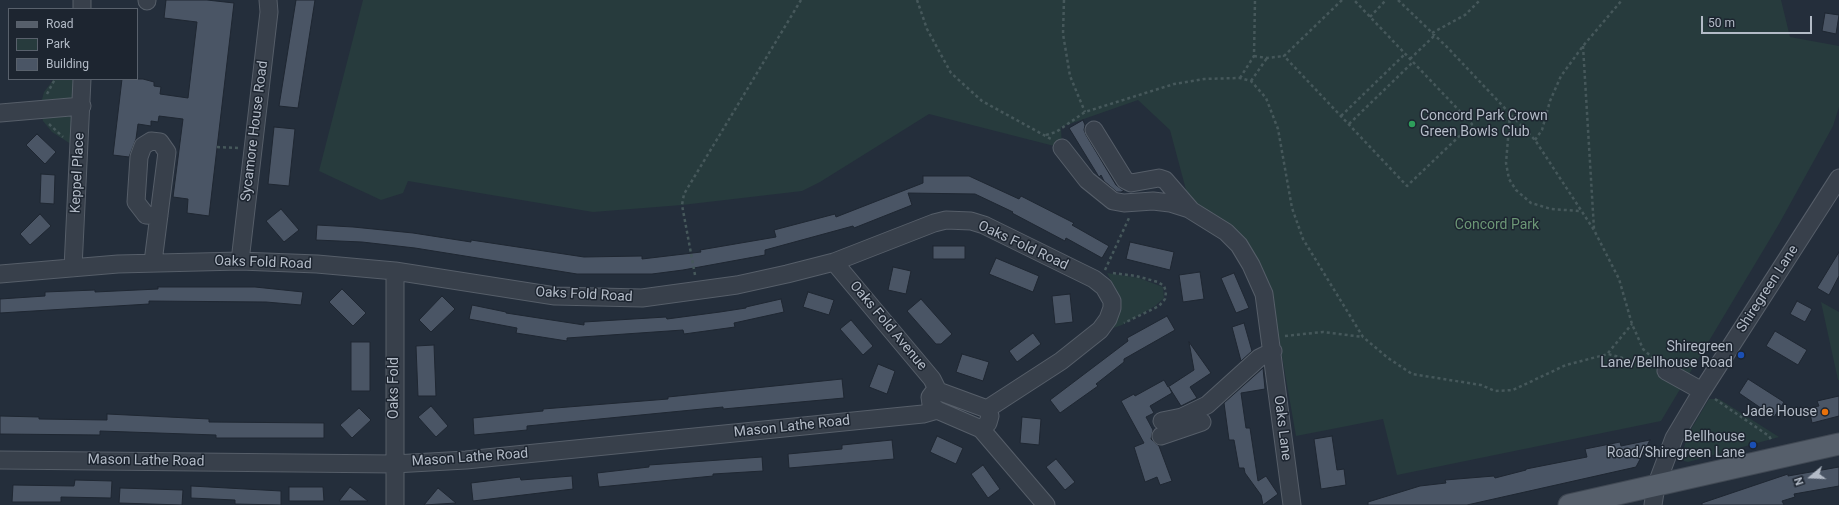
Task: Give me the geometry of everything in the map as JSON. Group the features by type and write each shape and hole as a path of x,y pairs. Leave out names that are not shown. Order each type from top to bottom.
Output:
{"main road":[{"path":"1569,505 1654,495 1781,457 1839,444"}],"street":[{"name":"Sycamore House Road","path":"240,261 269,12 268,0"},
{"name":"Keppel Place","path":"73,268 82,106 82,80"},
{"path":"0,113 82,106"},
{"path":"1094,130 1125,180 1131,183 1159,178 1165,180 1192,211"},
{"name":"Oaks Lane","path":"1062,148 1087,180 1113,201 1170,203 1192,211 1226,232 1239,245 1264,294 1272,344 1292,505"},
{"name":"Shiregreen Lane","path":"1654,495 1674,438 1702,391 1839,178"},
{"path":"153,262 159,216"},
{"name":"Oaks Fold Road","path":"0,274 153,262 240,261 317,264 394,271 554,296 642,298 737,285 834,262 934,223 946,220 965,220 984,225 1094,279 1104,288 1112,301 1112,308 1108,320 1100,330"},
{"name":"Oaks Fold Avenue","path":"834,262 932,379 938,391"},
{"name":"Oaks Fold","path":"394,271 395,505"},
{"path":"987,409 1061,361 1100,330"},
{"path":"1162,428 1207,405 1259,358 1272,344"},
{"path":"1666,371 1702,391"},
{"path":"981,429 988,423 990,416 987,409 938,391 933,393 930,397 931,404 937,410 981,429 1046,505"},
{"name":"Mason Lathe Road","path":"0,460 394,464 466,460 559,452 922,414 937,410"}],"path":[{"path":"698,291 682,205 684,194 801,0"},
{"path":"917,0 927,29 951,73 982,101 1046,135 1062,148"},
{"path":"1064,0 1063,34 1070,76 1085,112"},
{"path":"1240,78 1254,56 1255,0"},
{"path":"1254,56 1267,58 1284,56 1342,0"},
{"path":"1284,56 1406,186 1472,124 1354,0"},
{"path":"1370,17 1386,0"},
{"path":"1398,0 1434,34 1535,140 1594,230 1619,279 1632,324 1643,349 1666,371"},
{"path":"1410,59 1434,34 1465,15 1480,0"},
{"path":"1535,140 1542,130 1550,101 1561,76 1583,46 1622,0"},
{"path":"1583,46 1594,230"},
{"path":"1341,116 1405,54"},
{"path":"1251,81 1267,58"},
{"path":"1349,124 1413,62"},
{"path":"1046,135 1056,132 1085,112 1174,84 1204,79 1240,78 1251,81 1266,98 1278,128 1292,208 1303,239 1362,337 1412,374 1481,385 1495,390 1513,390 1566,365 1608,354 1666,371"},
{"path":"1510,114 1506,163 1509,179 1516,190 1531,203 1551,209 1581,212"},
{"path":"217,147 253,150"},
{"path":"1100,330 1120,325 1159,306 1165,299 1166,292 1164,286 1158,282 1136,276 1104,272 1136,203"},
{"path":"1608,354 1632,324"},
{"path":"1272,344 1323,332 1362,337"},
{"path":"1702,391 1769,436 1781,457"}],"green space":[{"name":"Concord Park","path":"363,0 1781,0 1790,37 1839,46 1839,107 1833,126 1779,224 1661,421 1397,475 1383,419 1296,436 1270,288 1189,201 1170,130 1138,100 1061,127 1062,148 929,114 820,182 802,191 682,205 593,212 408,181 403,193 381,200 319,171"},
{"path":"53,80 73,80 74,146 52,132 43,121 40,107 44,92"},
{"path":"1107,273 1139,278 1163,287 1164,298 1155,306 1122,325 1107,330 1117,292"},
{"path":"1821,302 1839,312 1839,380 1838,380"},
{"path":"1709,399 1719,399 1779,437 1688,462 1684,461 1682,456 1687,436"}],"building":[{"path":"166,0 207,0 234,3 209,216 187,213 188,199 173,197 183,119 159,116 158,122 151,121 151,126 138,124 136,139 129,157 113,155 122,80 143,79 154,82 154,86 161,87 160,94 188,98 197,22 164,18"},
{"path":"296,0 315,0 298,108 279,106"},
{"path":"1825,13 1839,15 1836,34 1822,31"},
{"path":"1083,120 1086,135 1116,185 1124,191 1117,192 1104,181 1101,175 1099,177 1069,128"},
{"path":"274,127 295,129 289,186 268,184"},
{"path":"37,134 56,152 45,164 26,145"},
{"path":"41,174 55,175 54,204 40,203"},
{"path":"923,176 969,176 1019,199 1021,196 1074,223 1072,225 1109,246 1102,258 1066,238 1065,241 1012,213 1013,212 975,194 908,193 912,205 854,228 853,226 765,250 765,255 652,274 577,274 415,248 362,242 316,240 317,225 353,227 413,233 471,242 471,240 584,257 642,256 642,259 701,252 700,250 776,237 774,230 835,214 836,217 923,183"},
{"path":"281,209 299,230 284,242 266,221"},
{"path":"40,214 51,226 30,245 20,234"},
{"path":"1130,242 1174,252 1170,270 1126,259"},
{"path":"933,246 965,246 965,259 933,259"},
{"path":"1839,252 1839,276 1829,295 1817,288"},
{"path":"996,258 1039,276 1033,292 989,274"},
{"path":"893,267 911,271 906,294 888,290"},
{"path":"1200,272 1204,299 1183,302 1179,275"},
{"path":"1234,273 1249,308 1236,313 1221,278"},
{"path":"158,287 255,287 303,292 301,305 266,302 149,301 149,304 0,313 0,299 45,296 45,292 95,290 95,292 158,289"},
{"path":"342,289 366,313 353,326 329,302"},
{"path":"808,292 834,300 829,315 803,307"},
{"path":"1070,294 1073,322 1055,324 1052,296"},
{"path":"442,296 455,309 431,332 419,320"},
{"path":"781,299 784,312 734,323 735,327 684,334 683,330 567,338 567,341 516,333 517,328 469,319 472,305 506,313 584,325 584,322 666,317 667,319 746,308"},
{"path":"921,299 952,334 941,344 936,344 907,311"},
{"path":"1797,301 1812,309 1805,322 1790,314"},
{"path":"1167,316 1175,330 1124,359 1124,362 1096,384 1098,386 1060,413 1050,400 1128,341 1127,338"},
{"path":"851,320 873,346 863,355 840,329"},
{"path":"1244,323 1252,351 1241,361 1232,327"},
{"path":"1775,331 1807,350 1798,365 1766,346"},
{"path":"1033,333 1041,344 1017,362 1009,351"},
{"path":"351,342 370,342 370,391 351,391"},
{"path":"1189,342 1211,373 1190,387 1197,398 1181,406 1169,387 1172,393 1150,406 1154,413 1146,417 1153,430 1151,439 1159,446 1172,481 1160,485 1157,477 1145,482 1134,447 1144,443 1121,401 1134,394 1135,396 1164,380 1168,387 1194,370"},
{"path":"434,345 436,396 418,396 416,346"},
{"path":"962,354 989,362 983,381 956,372"},
{"path":"878,364 895,371 887,394 869,387"},
{"path":"1263,368 1265,389 1241,393 1246,428 1250,428 1258,481 1266,476 1278,494 1263,505 1261,495 1245,473 1244,468 1239,468 1234,440 1229,440 1224,403"},
{"path":"842,379 844,398 723,409 723,407 527,426 527,430 474,435 473,418 543,411 543,409 668,399 668,397"},
{"path":"1748,379 1784,402 1774,417 1739,393"},
{"path":"1839,396 1839,416 1812,423 1809,408 1819,406 1817,401"},
{"path":"431,406 448,426 436,437 418,417"},
{"path":"359,408 371,420 352,438 340,425"},
{"path":"107,414 209,419 209,422 324,423 324,438 216,438 216,435 100,431 100,435 0,434 0,416 39,417 39,419 107,420"},
{"path":"1022,417 1041,419 1039,445 1020,443"},
{"path":"937,436 963,448 956,464 930,452"},
{"path":"1332,436 1337,470 1344,469 1346,485 1321,489 1314,439"},
{"path":"892,440 894,459 789,468 788,454 842,449 842,445"},
{"path":"1650,440 1636,467 1467,505 1368,505 1368,502 1420,486 1446,483 1445,480 1494,476 1495,478 1526,469 1587,457 1585,449 1620,442 1621,446"},
{"path":"762,457 763,471 713,474 713,476 599,487 597,473 649,467 649,465"},
{"path":"1056,459 1075,482 1065,490 1046,467"},
{"path":"983,465 1000,489 988,498 971,474"},
{"path":"1839,467 1839,486 1794,494 1795,497 1782,501 1784,505 1702,505 1702,503 1788,474 1788,476"},
{"path":"572,476 573,489 473,501 471,483 520,477 521,480"},
{"path":"75,480 112,481 111,498 61,497 61,502 12,502 13,485 74,486"},
{"path":"191,486 281,491 281,505 235,504 235,500 191,498"},
{"path":"289,487 323,487 324,501 289,501"},
{"path":"350,487 368,501 339,501"},
{"path":"120,488 183,490 182,505 119,503"},
{"path":"438,488 456,503 424,505"}],"place":[{"name":"Concord Park Crown Green Bowls Club","path":"1412,124"},
{"name":"Shiregreen Lane/Bellhouse Road","path":"1741,355"},
{"name":"Jade House","path":"1825,412"},
{"name":"Bellhouse Road/Shiregreen Lane","path":"1753,445"}]}
